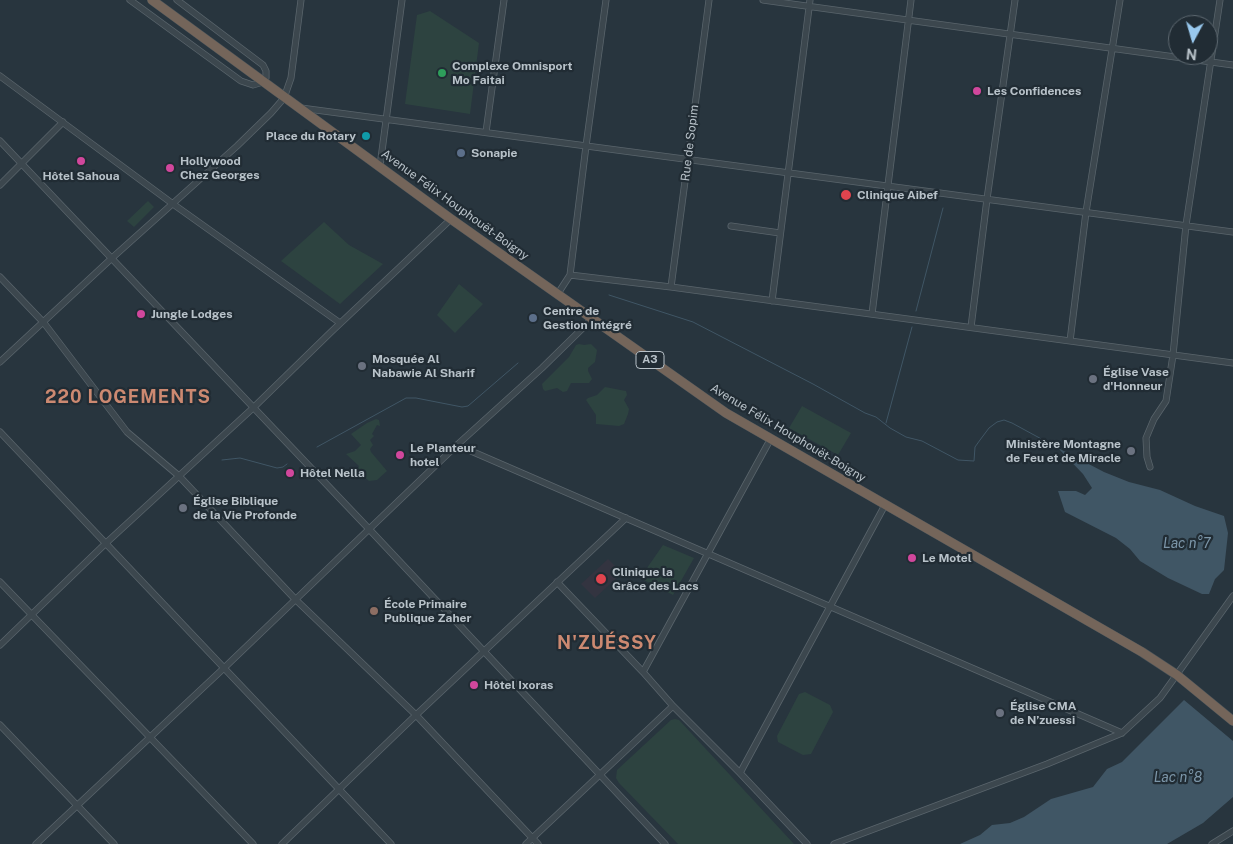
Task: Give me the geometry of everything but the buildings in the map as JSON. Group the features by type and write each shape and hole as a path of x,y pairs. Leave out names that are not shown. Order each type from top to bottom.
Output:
{"highway":[{"name":"Avenue Félix Houphouët-Boigny","path":"152,0 451,219 726,413 1142,652 1177,676 1233,721"}],"street":[{"path":"130,0 241,81 253,85 264,82 266,72 263,65 177,0"},
{"path":"0,362 112,258 244,140 284,98 291,78 301,0"},
{"path":"380,166 402,0"},
{"path":"486,132 504,0"},
{"path":"558,295 570,275 606,0"},
{"name":"Rue de Sopim","path":"671,287 709,0"},
{"path":"763,0 810,3 908,20 1168,57"},
{"path":"872,314 911,0"},
{"path":"971,327 1015,0"},
{"path":"1070,340 1086,212 1120,0"},
{"path":"1218,15 1220,0"},
{"path":"772,301 810,3"},
{"path":"1218,64 1233,66"},
{"path":"1150,467 1147,457 1146,438 1155,417 1165,405 1173,355 1186,226 1211,65"},
{"path":"0,76 173,204 340,323"},
{"path":"298,107 1233,232"},
{"path":"0,185 63,122"},
{"path":"0,141 665,844"},
{"path":"0,645 451,219"},
{"path":"731,226 780,233"},
{"path":"570,275 1233,363"},
{"path":"0,277 44,323 127,432 179,476 296,598 416,715 538,844"},
{"path":"36,844 592,319"},
{"path":"0,432 391,844"},
{"path":"643,672 770,440"},
{"path":"457,445 1122,733"},
{"path":"740,773 885,505"},
{"path":"282,844 626,518"},
{"path":"0,582 253,844"},
{"path":"557,582 673,706 807,844"},
{"path":"834,844 1046,764 1122,733 1160,698 1233,596"},
{"path":"526,844 673,706"},
{"path":"0,725 114,844"},
{"path":"1212,844 1233,831"}],"shaded area":[{"name":"Clinique la Grâce des Lacs","path":"608,559 622,573 595,598 581,584"}],"green space":[{"name":"Complexe Omnisport Mo Faitai","path":"430,11 479,43 470,114 405,104 417,15"},
{"path":"148,201 154,207 134,227 127,221"},
{"path":"324,222 349,245 383,264 340,304 281,261"},
{"path":"459,284 483,304 455,333 437,315"},
{"path":"591,344 597,350 595,362 588,368 592,379 589,383 571,383 567,391 563,392 557,388 545,391 542,384 569,357 576,345"},
{"path":"605,387 626,391 627,395 624,400 629,409 624,424 619,426 596,424 596,415 586,400 597,395"},
{"path":"802,406 851,433 838,455 789,428"},
{"path":"376,419 379,420 380,426 377,425 372,434 374,436 370,440 373,445 370,449 387,471 377,480 369,481 357,470 359,466 346,454 355,451 361,445 351,434"},
{"path":"663,545 694,558 673,595 640,578"},
{"path":"805,692 830,705 833,712 811,754 803,755 778,742 777,736 799,694"},
{"path":"671,720 679,720 794,844 678,844 619,783 616,778 617,770"}],"water":[{"name":"Lac n°7","path":"1058,448 1104,472 1129,482 1160,490 1195,506 1224,516 1228,533 1224,570 1215,579 1209,594 1202,594 1168,578 1140,561 1130,549 1116,538 1065,512 1058,491 1076,491 1085,495 1092,488 1083,474"},
{"name":"Lac n°8","path":"1184,700 1233,741 1233,797 1203,823 1167,844 960,844 980,835 992,825 1010,823 1024,817 1051,799 1093,787 1107,769 1122,762"}],"waterway":[{"path":"916,311 943,208"},
{"path":"609,295 693,322 865,413 876,417 906,437 922,441 958,460 974,461 975,447 980,440 989,428 997,422 1004,420 1058,448"},
{"path":"886,423 912,327"},
{"path":"317,447 406,398 416,398 462,407 468,406 518,363"},
{"path":"222,460 240,458 277,468 287,464"}],"place":[{"name":"Complexe Omnisport Mo Faitai","path":"442,73"},
{"name":"Les Confidences","path":"977,91"},
{"name":"Place du Rotary","path":"366,136"},
{"name":"Sonapie","path":"461,153"},
{"name":"Hôtel Sahoua","path":"81,161"},
{"name":"Hollywood Chez Georges","path":"170,168"},
{"name":"Clinique Aibef","path":"846,195"},
{"name":"Jungle Lodges","path":"141,314"},
{"name":"Centre de Gestion Intégré","path":"533,318"},
{"name":"Mosquée Al Nabawie Al Sharif","path":"362,366"},
{"name":"Église Vase d'Honneur","path":"1093,379"},
{"name":"Ministère Montagne de Feu et de Miracle","path":"1131,451"},
{"name":"Le Planteur hotel","path":"400,455"},
{"name":"Hôtel Nella","path":"290,473"},
{"name":"Église Biblique de la Vie Profonde","path":"183,508"},
{"name":"Le Motel","path":"912,558"},
{"name":"Clinique la Grâce des Lacs","path":"601,579"},
{"name":"École Primaire Publique Zaher","path":"374,611"},
{"name":"Hôtel Ixoras","path":"474,685"},
{"name":"Église CMA de N’zuessi","path":"1000,713"}],"district":[{"name":"220 LOGEMENTS","path":"128,397"},
{"name":"N'ZUÉSSY","path":"607,643"}]}
